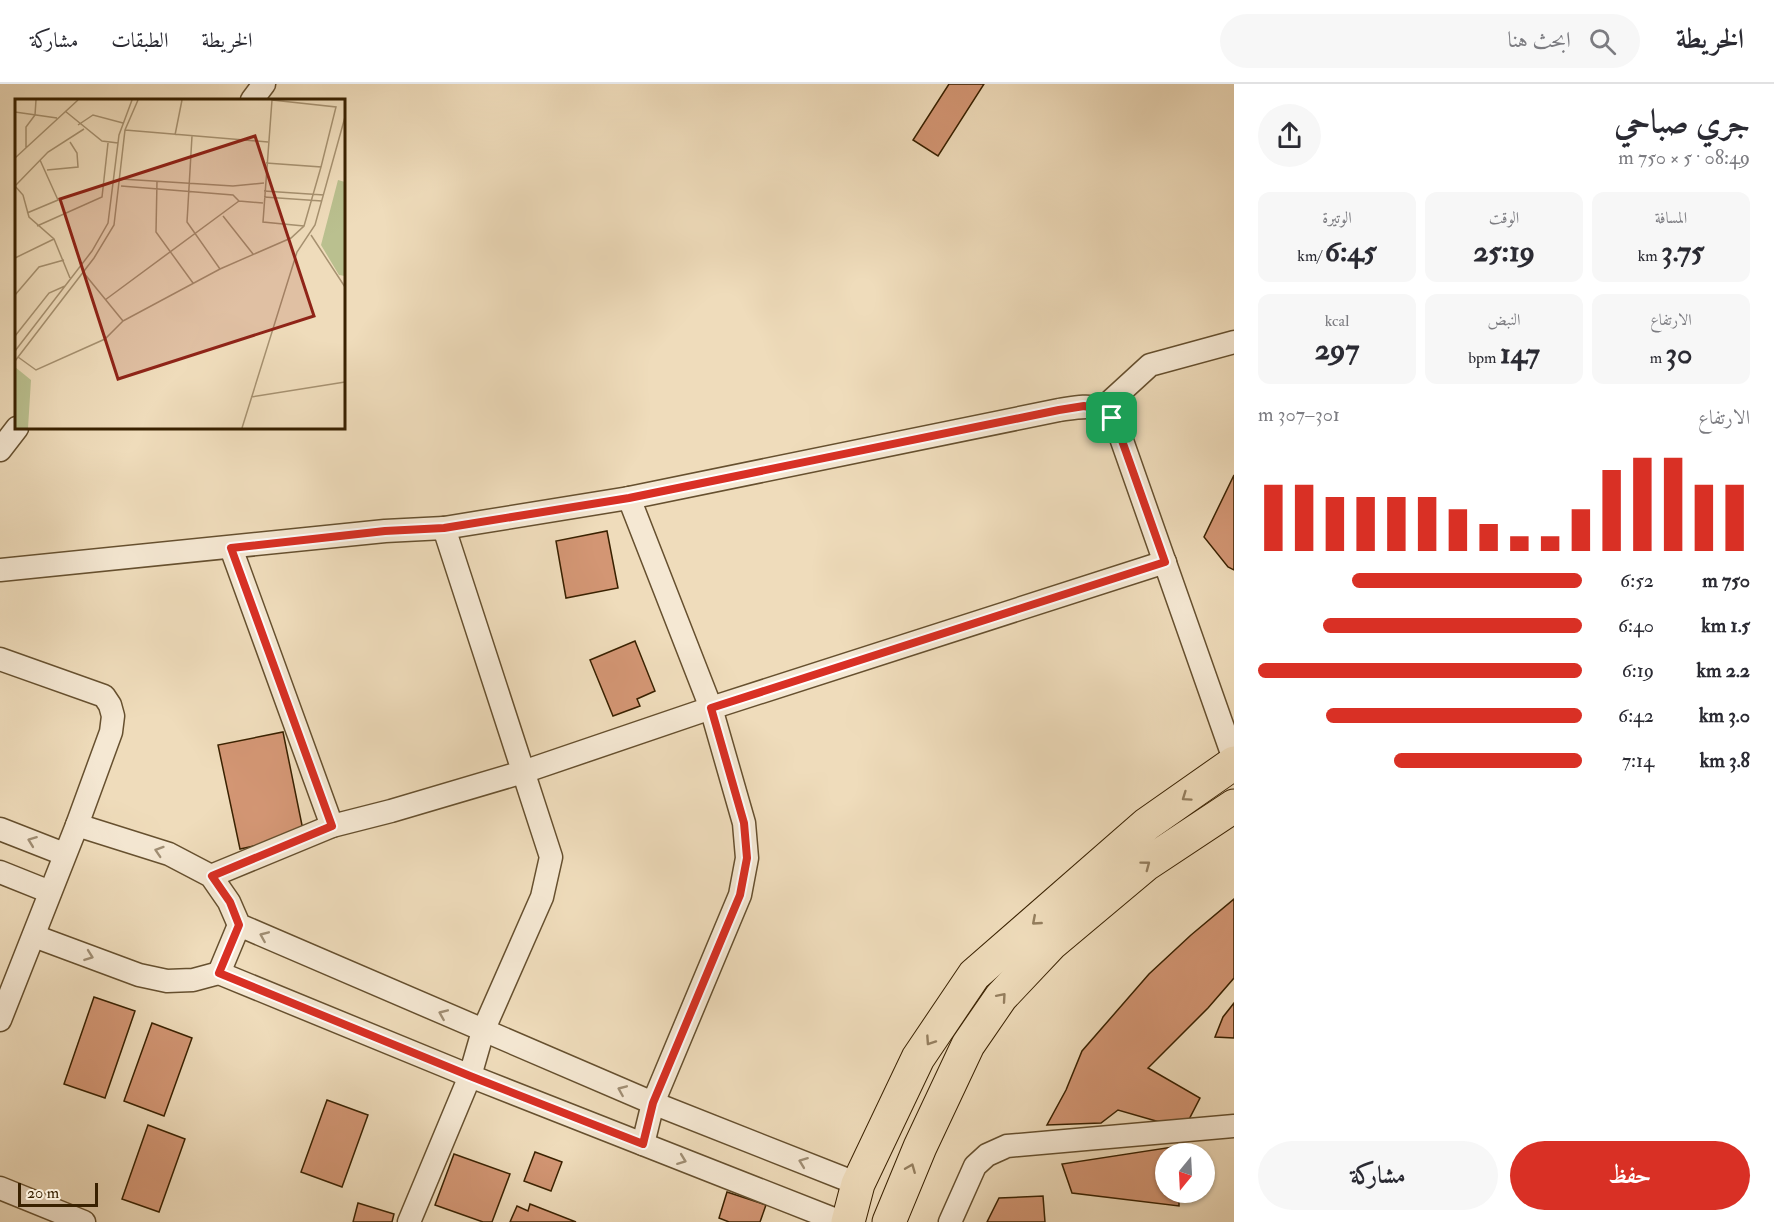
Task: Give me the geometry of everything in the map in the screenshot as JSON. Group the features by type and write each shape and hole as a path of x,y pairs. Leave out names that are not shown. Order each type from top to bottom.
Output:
{"highway":[{"path":"848,1222 858,1184 918,1058 974,975 1147,824 1234,761"},
{"path":"889,1222 920,1147 968,1045 1001,997 1052,943 1145,865 1234,806"}],"street":[{"path":"253,99 264,84"},
{"path":"1102,409 1150,365 1234,342"},
{"path":"0,570 385,531 444,528 629,498 1084,406 1102,409 1112,418 1120,435 1234,761"},
{"path":"0,450 16,429"},
{"path":"629,498 711,708 744,823 747,858 740,895 653,1103 643,1144"},
{"path":"409,1222 470,1076 483,1031 542,897 550,857 444,528"},
{"path":"231,548 332,826"},
{"path":"212,876 332,826 523,772 711,708 1165,562"},
{"path":"0,659 104,696 113,716 111,732 77,825 0,1020"},
{"path":"77,825 169,854 212,876 230,902 239,925 219,973"},
{"path":"0,829 64,854"},
{"path":"0,872 50,892"},
{"path":"239,925 653,1103 858,1184"},
{"path":"34,936 139,975 166,981 194,980 219,973 470,1076 841,1222"},
{"path":"950,1222 975,1166 987,1155 1007,1146 1234,1126"},
{"path":"0,1188 84,1222"}],"building":[{"path":"949,84 984,84 938,156 913,140"},
{"path":"1234,475 1234,570 1228,567 1204,537"},
{"path":"607,531 618,588 566,598 556,541"},
{"path":"635,641 655,691 637,699 640,706 613,716 590,660"},
{"path":"283,732 304,835 240,849 218,745"},
{"path":"1234,899 1234,978 1208,1008 1148,1068 1200,1098 1184,1129 1118,1110 1101,1123 1047,1125 1066,1090 1082,1051 1149,974"},
{"path":"94,997 135,1011 105,1098 64,1084"},
{"path":"1234,1003 1234,1038 1215,1037 1223,1017"},
{"path":"152,1023 192,1038 164,1116 124,1101"},
{"path":"327,1100 368,1115 342,1187 301,1172"},
{"path":"148,1125 185,1139 159,1212 122,1199"},
{"path":"1155,1150 1155,1203 1179,1203 1179,1206 1072,1193 1062,1164"},
{"path":"535,1152 562,1162 551,1191 524,1181"},
{"path":"454,1154 510,1174 492,1222 483,1222 435,1205"},
{"path":"727,1192 766,1205 760,1222 729,1222 719,1218"},
{"path":"1043,1196 1045,1222 987,1222 999,1198"},
{"path":"358,1203 394,1214 392,1222 353,1222"},
{"path":"530,1204 576,1222 510,1222 517,1206 528,1211"}],"route":[{"path":"1084,406 1102,409 1112,418 1165,562 711,708 744,823 747,858 740,895 653,1103 643,1144 219,973 239,925 230,902 212,876 332,826 231,548 385,531 444,528 629,498 1084,406"}]}
